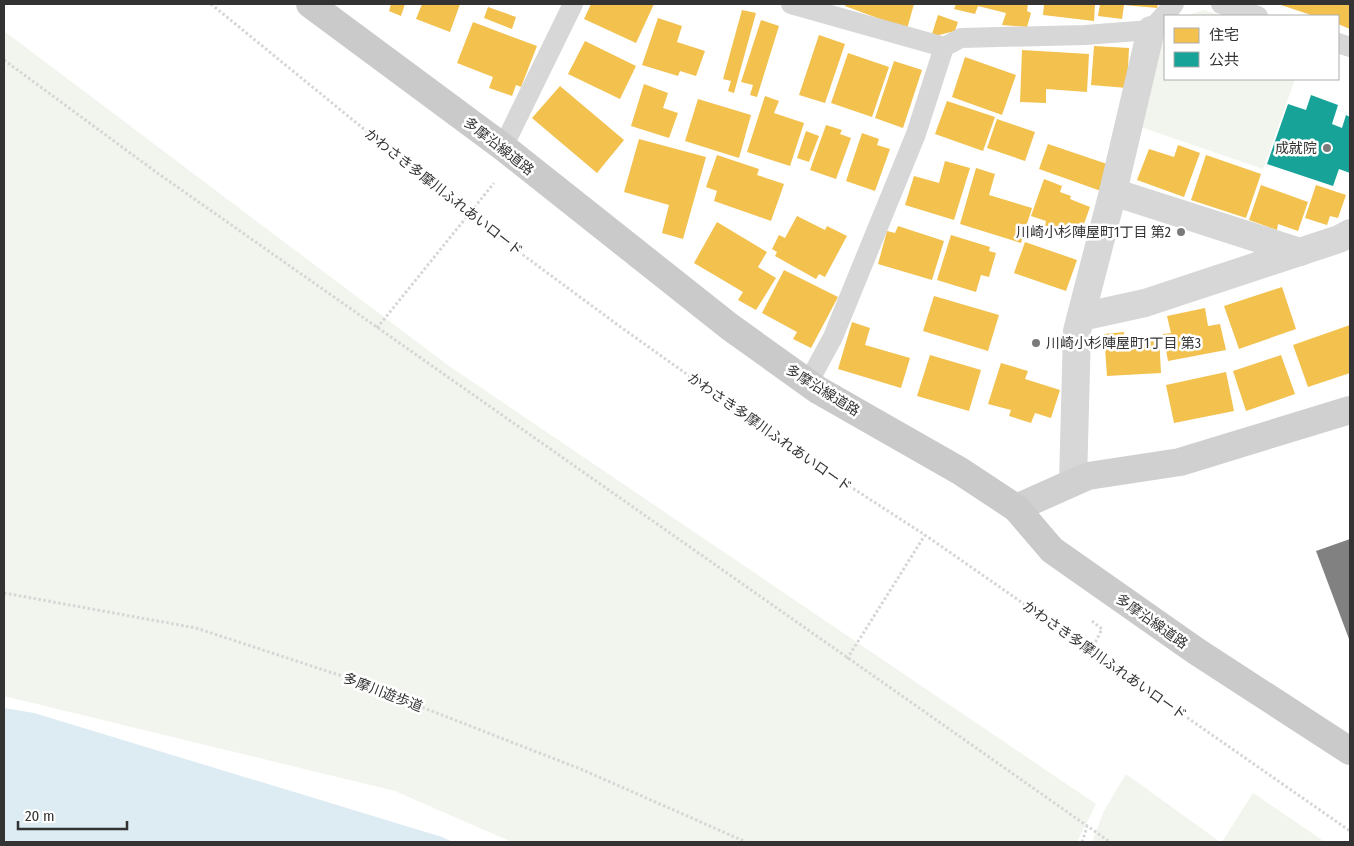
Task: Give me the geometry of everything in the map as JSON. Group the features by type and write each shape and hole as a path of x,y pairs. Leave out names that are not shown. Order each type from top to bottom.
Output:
{"main road":[{"name":"多摩沿線道路","path":"316,6 509,152 730,327 808,383 960,472 1016,508 1052,550 1196,651 1350,751"}],"street":[{"path":"1073,482 1077,331 1113,192 1151,30"},
{"path":"1113,192 1300,252"},
{"path":"1081,317 1145,303 1300,252 1350,233"},
{"path":"1016,508 1088,476 1180,462 1350,410"}],"lane":[{"path":"509,152 573,4"},
{"path":"791,4 944,47 961,38 1085,35 1151,30 1164,15"},
{"path":"1164,15 1174,4"},
{"path":"1221,4 1255,15"},
{"path":"808,383 833,337 916,134 944,47"}],"path":[{"name":"かわさき多摩川ふれあいロード","path":"211,4 469,215 789,447 925,536 1350,831"},
{"path":"4,60 156,172 1110,842"},
{"path":"377,328 469,215 509,152"},
{"path":"847,659 925,536"},
{"name":"多摩川遊歩道","path":"4,593 196,628 342,676 583,770 746,842"},
{"path":"1087,616 1102,630 1091,651"},
{"path":"1082,842 1088,827"}],"shaded area":[{"path":"1203,10 1220,15 1189,15"},
{"path":"1164,28 1164,80 1295,80 1263,169 1135,125"},
{"path":"4,31 449,366 1096,804 1077,842 512,842 395,791 4,696"},
{"path":"4,708 34,713 442,837 453,842 4,842"},
{"path":"1126,774 1220,842 1092,842 1104,811"},
{"path":"1253,793 1325,842 1222,842"}],"building: 住宅":[{"path":"391,4 405,4 401,16 389,11"},
{"path":"422,4 460,4 450,32 416,19"},
{"path":"591,4 654,4 636,43 584,19"},
{"path":"846,4 914,4 907,29 845,6"},
{"path":"956,4 1028,4 1027,11 1031,13 1027,27 1002,25 1006,13 978,6 975,14 954,9"},
{"path":"1044,4 1095,4 1094,21 1043,15"},
{"path":"1100,4 1158,4 1157,8 1124,5 1122,19 1098,16"},
{"path":"1278,4 1350,4 1350,29 1339,24 1339,15 1311,15"},
{"path":"488,7 516,17 512,29 484,18"},
{"path":"742,10 756,13 734,93 728,91 731,81 723,79"},
{"path":"938,15 958,22 955,31 931,37"},
{"path":"658,18 682,26 677,42 705,51 696,76 680,71 678,76 642,65"},
{"path":"761,20 779,26 757,97 750,95 753,85 741,82"},
{"path":"473,22 537,46 521,87 516,85 512,96 489,88 493,77 457,63"},
{"path":"819,35 845,44 825,103 799,95"},
{"path":"585,41 636,66 620,99 568,74"},
{"path":"1094,46 1129,48 1127,88 1091,85"},
{"path":"1022,50 1089,54 1087,92 1046,89 1046,103 1020,102"},
{"path":"848,53 889,67 872,117 831,103"},
{"path":"965,57 1016,75 1002,115 952,97"},
{"path":"894,61 922,70 903,128 875,118"},
{"path":"644,84 668,93 663,108 678,113 669,138 631,126"},
{"path":"560,86 624,140 597,173 532,118"},
{"path":"765,96 779,101 774,113 804,123 790,166 747,152"},
{"path":"698,99 751,115 739,158 685,141"},
{"path":"947,101 995,117 983,151 935,134"},
{"path":"997,119 1035,132 1025,161 987,148"},
{"path":"826,125 842,130 840,134 851,138 836,179 810,170"},
{"path":"806,131 819,136 809,162 797,158"},
{"path":"862,133 879,139 877,145 890,149 875,191 846,181"},
{"path":"639,139 706,157 683,239 662,233 669,205 624,192"},
{"path":"1048,144 1110,165 1101,191 1039,169"},
{"path":"1178,145 1200,153 1184,197 1137,180 1149,149 1174,157"},
{"path":"717,155 759,169 757,175 784,184 771,221 714,201 717,191 706,187"},
{"path":"1206,155 1261,174 1246,218 1191,200"},
{"path":"945,161 970,168 954,220 905,205 914,176 939,183"},
{"path":"976,168 995,174 989,195 1032,208 1021,243 960,224"},
{"path":"1044,179 1062,186 1060,192 1071,196 1070,199 1090,207 1079,238 1045,226 1046,221 1031,216"},
{"path":"1261,185 1308,202 1298,231 1278,224 1277,230 1249,220"},
{"path":"1316,185 1346,195 1338,218 1330,216 1327,225 1305,218"},
{"path":"797,216 825,230 827,226 847,236 825,277 819,274 816,279 775,256 777,252 772,249 779,235 785,238"},
{"path":"717,222 767,252 758,267 776,278 756,310 738,300 743,292 694,263"},
{"path":"898,226 944,241 932,280 878,264 887,231 895,233"},
{"path":"951,235 990,247 989,251 996,253 989,277 981,275 976,292 937,280"},
{"path":"1025,242 1077,260 1066,291 1014,273"},
{"path":"784,270 838,297 811,348 793,339 797,332 762,313"},
{"path":"1282,287 1296,329 1239,349 1224,306"},
{"path":"934,296 999,315 988,351 923,331"},
{"path":"1205,308 1208,326 1220,324 1226,350 1168,361 1163,334 1171,333 1167,316"},
{"path":"852,322 870,328 865,345 910,358 901,388 838,369"},
{"path":"1350,325 1350,373 1308,387 1293,345"},
{"path":"1124,332 1124,338 1159,336 1161,373 1107,376 1104,334"},
{"path":"930,355 981,370 969,411 917,396"},
{"path":"1281,355 1295,394 1246,411 1233,371"},
{"path":"1001,363 1028,371 1025,379 1060,390 1051,418 1035,413 1031,423 1009,416 1011,410 988,404"},
{"path":"1226,372 1234,411 1174,423 1166,385"}],"building: 公共":[{"path":"1311,95 1338,105 1332,124 1342,128 1346,115 1350,117 1350,173 1339,169 1333,186 1267,164 1288,104 1306,110"}],"building: その他":[{"path":"1350,539 1350,638 1349,639 1316,551"}],"place":[{"name":"成就院","path":"1327,148"},
{"name":"川崎小杉陣屋町1丁目 第2","path":"1181,232"},
{"name":"川崎小杉陣屋町1丁目 第3","path":"1036,343"}]}
